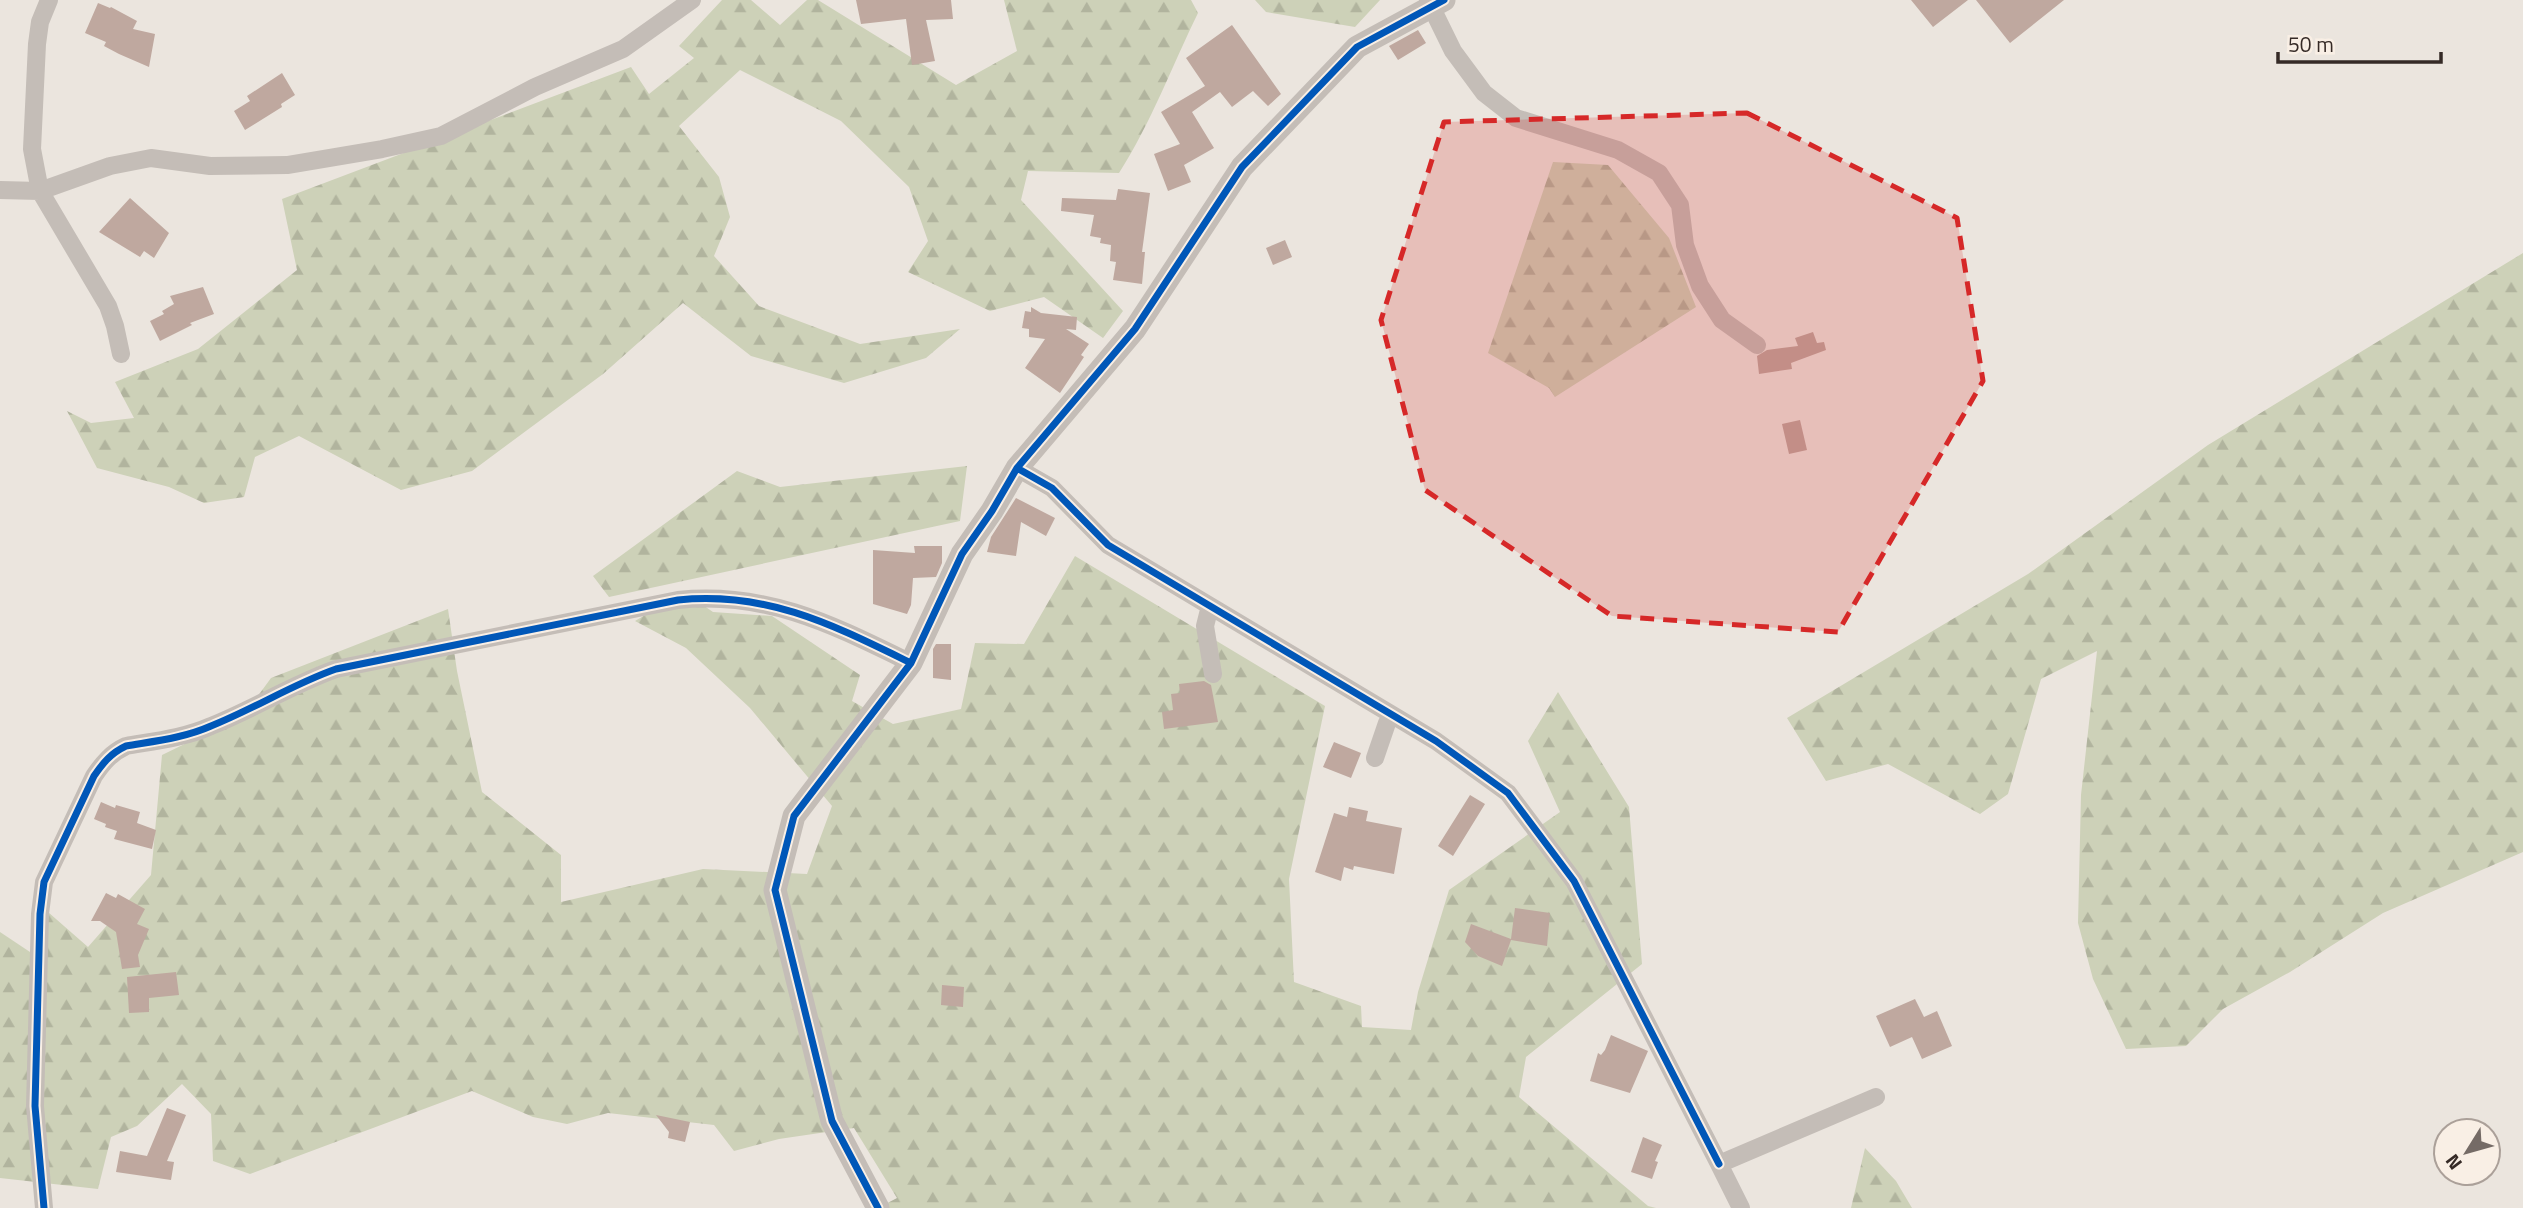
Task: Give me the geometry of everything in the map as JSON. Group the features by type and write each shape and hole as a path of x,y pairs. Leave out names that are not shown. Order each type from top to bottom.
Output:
{"street":[{"path":"49,0 40,22 32,149 40,191 108,306 121,354"},
{"path":"0,190 40,191 110,166 151,158 210,166 287,165 441,136 535,87 623,49 692,0"},
{"path":"878,1208 832,1121 775,890 794,816 911,663 962,554 992,511 1017,468 1135,329 1242,167 1357,47 1435,2 1453,51 1484,93 1516,118 1618,150 1659,173 1680,205 1685,245 1700,286 1722,320 1757,345"},
{"path":"1017,468 1052,488 1108,545 1436,741 1507,793 1574,881 1741,1208"},
{"path":"44,1208 35,1106 38,945 44,883 94,776 104,761 118,750 210,727 336,669 678,600 734,599 791,611 831,624 911,663"},
{"path":"1210,606 1205,626 1213,674"},
{"path":"1375,758 1392,715"},
{"path":"1719,1164 1876,1097"}],"highlighted area":[{"path":"1747,113 1957,218 1983,381 1838,632 1612,616 1425,490 1381,320 1444,122"}],"green space":[{"path":"722,0 751,0 780,25 807,0 818,0 956,85 1017,51 1004,0 1191,0 1198,13 1151,114 1119,173 1028,171 1021,200 1123,311 1103,338 1044,297 990,311 908,272 928,241 909,187 841,121 740,70 679,126 719,177 730,217 714,256 759,306 860,344 960,329 926,358 844,383 751,356 683,303 603,374 472,471 401,490 299,436 255,457 244,497 204,503 169,487 97,468 67,411 91,423 134,418 115,382 198,349 297,270 282,199 631,67 649,94 694,58 679,46"},
{"path":"1255,0 1380,0 1355,27 1266,12"},
{"path":"1553,162 1608,165 1669,238 1696,307 1555,397 1549,388 1488,353"},
{"path":"2523,253 2523,852 2383,913 2290,972 2223,1009 2186,1046 2126,1049 2093,979 2078,923 2081,795 2097,651 2041,679 2008,794 1980,814 1888,764 1826,781 1787,718 2028,574 2208,445"},
{"path":"967,466 960,521 609,597 593,576 737,471 780,487"},
{"path":"1075,556 1325,706 1289,879 1294,982 1361,1006 1362,1027 1411,1030 1418,992 1449,890 1560,812 1528,741 1558,692 1629,807 1642,964 1526,1057 1519,1097 1648,1206 1656,1208 878,1208 897,1198 854,1128 779,1139 734,1151 714,1125 608,1113 567,1124 533,1117 472,1091 250,1174 213,1161 211,1114 182,1084 137,1126 111,1137 98,1189 0,1178 0,932 30,952 48,912 88,947 151,875 162,755 244,715 271,678 448,609 457,671 482,792 561,855 561,902 703,869 807,874 832,806 750,708 686,648 635,621 684,592 713,612 772,616 860,675 852,701 893,724 961,709 975,643 1024,644"},
{"path":"1865,1148 1896,1181 1912,1208 1851,1208"}],"building":[{"path":"856,0 951,0 953,19 926,20 935,61 912,65 906,19 861,24"},
{"path":"1911,0 1968,0 1933,27"},
{"path":"1976,0 2064,0 2010,43"},
{"path":"98,3 137,21 133,29 155,34 149,67 119,54 104,46 106,42 85,33"},
{"path":"1232,25 1281,94 1268,106 1253,91 1232,107 1220,92 1192,112 1214,148 1184,165 1191,182 1168,191 1154,154 1180,144 1161,112 1205,86 1186,58"},
{"path":"1418,30 1426,43 1398,60 1389,46"},
{"path":"282,73 295,95 281,104 282,107 245,130 234,111 250,101 247,96"},
{"path":"1118,189 1150,193 1142,252 1145,252 1142,284 1113,280 1116,262 1110,261 1111,245 1100,243 1101,238 1090,236 1094,215 1061,211 1062,198 1116,200"},
{"path":"130,198 169,233 154,258 144,251 140,257 99,232"},
{"path":"1285,240 1292,257 1273,265 1266,248"},
{"path":"203,287 214,314 190,323 192,325 160,341 150,321 164,314 162,311 174,304 170,296"},
{"path":"1031,307 1041,313 1077,317 1076,330 1066,329 1089,344 1081,355 1084,357 1060,393 1025,368 1045,339 1029,337 1029,329 1022,328 1025,311 1031,312"},
{"path":"1813,332 1817,343 1824,342 1826,350 1791,363 1792,369 1759,374 1757,356 1767,350 1798,346 1795,338"},
{"path":"1800,420 1807,450 1789,454 1782,424"},
{"path":"1016,498 1055,518 1046,536 1021,522 1016,556 987,552 991,537"},
{"path":"914,546 942,546 942,563 936,577 913,578 911,605 907,614 873,604 873,550 915,553"},
{"path":"936,644 951,644 951,680 933,678 933,649"},
{"path":"1204,681 1211,685 1218,722 1164,729 1162,712 1173,710 1171,694 1180,693 1179,684"},
{"path":"1334,742 1361,753 1351,778 1323,767"},
{"path":"1470,795 1485,804 1453,856 1438,846"},
{"path":"101,802 115,808 116,805 140,812 137,823 156,830 152,849 114,839 117,831 94,819"},
{"path":"1349,807 1368,811 1366,821 1402,828 1394,874 1354,866 1353,870 1344,867 1341,881 1315,872 1334,813 1347,817"},
{"path":"106,893 116,898 118,894 145,909 137,924 149,929 138,955 140,967 122,969 116,932 100,921 91,921"},
{"path":"1515,908 1550,913 1547,946 1511,940 1502,966 1478,956 1465,942 1471,924 1511,939"},
{"path":"176,972 179,995 149,998 149,1012 129,1013 127,977"},
{"path":"942,985 964,987 963,1007 941,1005"},
{"path":"1915,999 1924,1017 1937,1011 1952,1046 1922,1059 1912,1037 1890,1047 1876,1016"},
{"path":"1611,1035 1648,1051 1630,1093 1590,1081 1598,1053 1601,1055 1605,1050"},
{"path":"167,1108 186,1115 167,1161 174,1162 171,1180 116,1172 120,1151 147,1156"},
{"path":"656,1115 690,1122 685,1142 668,1138 669,1132"},
{"path":"1643,1137 1662,1145 1655,1161 1658,1162 1652,1179 1631,1172"}],"cycle path":[{"path":"878,1208 832,1121 775,890 794,816 911,663 962,554 992,511 1017,468 1135,329 1242,167 1357,47 1444,0"},
{"path":"1017,468 1052,488 1108,545 1436,741 1508,793 1574,881 1719,1164"},
{"path":"44,1208 35,1106 40,914 44,882 94,776 108,759 121,749 201,730 336,669 678,600 711,599 771,606 827,624 911,663"}]}
